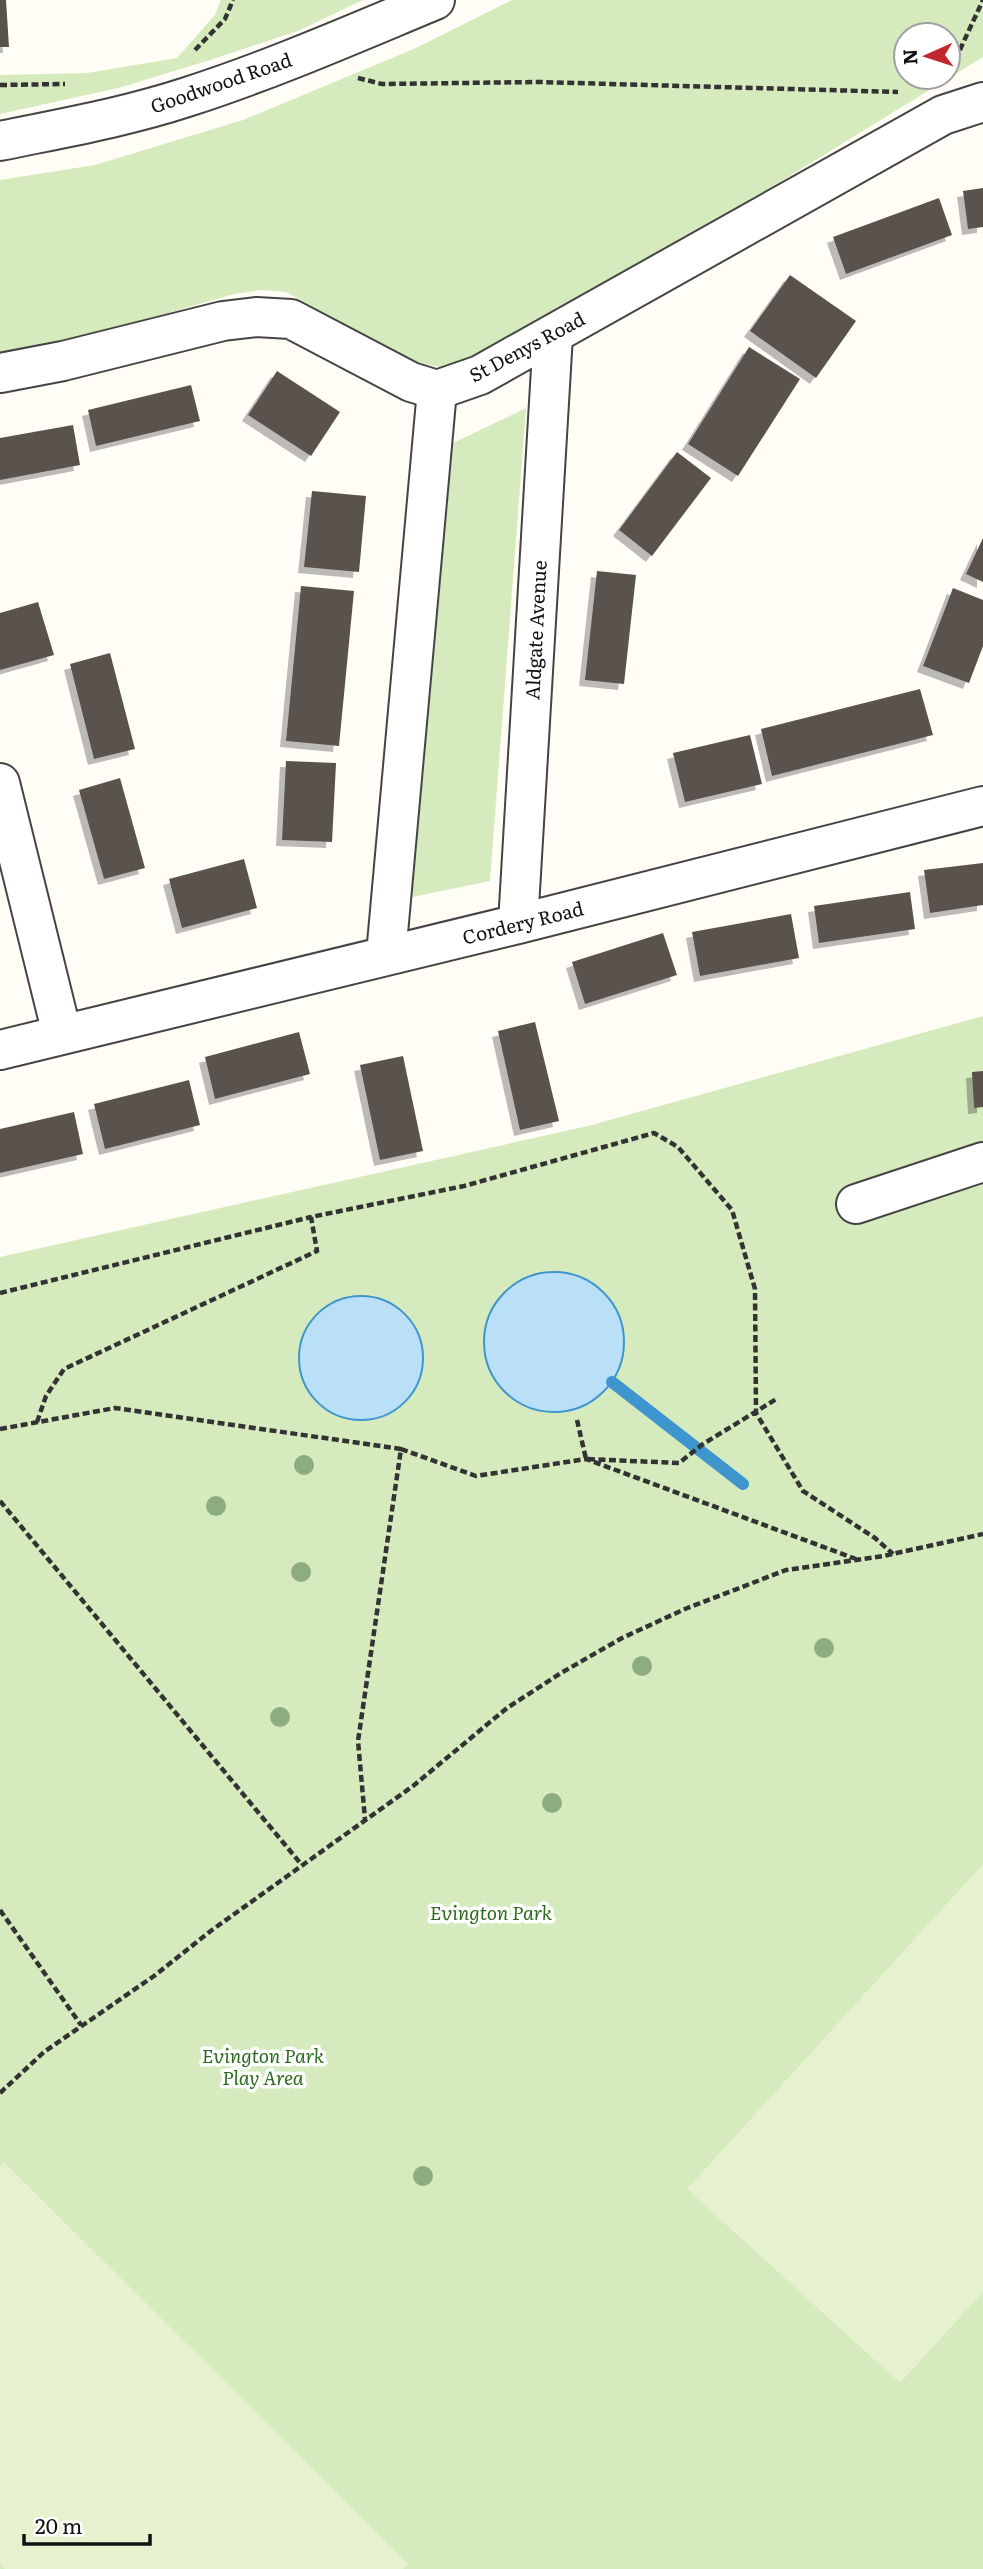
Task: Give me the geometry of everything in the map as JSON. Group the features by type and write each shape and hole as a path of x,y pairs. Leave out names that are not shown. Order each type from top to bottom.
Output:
{"street":[{"name":"Goodwood Road","path":"0,141 111,118 187,97 317,50 435,0"},
{"name":"St Denys Road","path":"437,390 480,375 943,115 983,102"},
{"path":"0,373 64,361 223,321 256,317 291,319 411,382 437,390 386,956"},
{"name":"Aldgate Avenue","path":"519,924 553,335"},
{"path":"0,783 62,1034"},
{"name":"Cordery Road","path":"0,1050 519,924 983,806"},
{"path":"856,1204 983,1162"}],"path":[{"path":"189,57 225,19 233,0"},
{"path":"962,44 983,0"},
{"path":"317,50 331,72 382,84 538,82 903,92"},
{"path":"0,1293 311,1217 464,1186 654,1133 678,1146 732,1210 755,1289 756,1413 803,1491 875,1538 893,1554"},
{"path":"37,1422 46,1396 64,1369 317,1251 311,1217"},
{"path":"0,1429 115,1408 401,1449 476,1476 586,1459 679,1463 703,1444 778,1398"},
{"path":"577,1420 586,1459"},
{"path":"365,1819 358,1741 401,1449"},
{"path":"586,1459 857,1559"},
{"path":"0,1501 301,1864"},
{"path":"0,2093 44,2052 154,1976 301,1864 413,1786 507,1708 622,1638 685,1609 786,1570 893,1554 983,1534"},
{"path":"0,1910 81,2025"}],"green space":[{"path":"221,0 363,0 298,31 210,60 122,87 0,114 0,75 87,73 177,58 215,15"},
{"path":"512,0 983,0 983,57 962,70 962,21 892,21 892,91 928,91 674,247 469,360 443,368 412,361 286,292 261,290 234,294 67,342 0,354 0,180 95,165 243,120 416,48"},
{"path":"526,408 490,881 412,897 453,443"},
{"name":"Evington Park","path":"983,1016 983,2569 0,2569 0,1257 588,1126"},
{"path":"983,1864 983,2292 900,2383 687,2189"},
{"path":"4,2162 408,2564 403,2569 5,2569 0,2564 0,2166"}],"water":[{"path":"554,1272 581,1277 604,1292 619,1315 624,1342 619,1369 604,1392 581,1407 554,1412 527,1407 504,1392 489,1369 484,1342 489,1315 504,1292 527,1277"},
{"path":"361,1296 385,1300 405,1314 419,1334 423,1358 419,1382 405,1402 385,1416 361,1420 337,1416 317,1402 303,1382 299,1358 303,1334 317,1314 337,1300"}],"building":[{"path":"0,0 6,0 9,47 0,47"},
{"path":"983,188 983,227 968,229 963,191"},
{"path":"939,198 952,235 846,274 833,237"},
{"path":"790,275 856,321 816,378 750,331"},
{"path":"749,347 800,379 738,476 688,444"},
{"path":"277,371 340,412 311,456 248,415"},
{"path":"191,385 200,421 96,446 88,410"},
{"path":"73,425 80,465 0,480 0,438"},
{"path":"677,452 711,478 652,556 619,530"},
{"path":"312,491 366,496 359,572 304,567"},
{"path":"983,538 983,582 966,574"},
{"path":"597,571 636,575 624,684 585,680"},
{"path":"301,586 354,591 339,746 286,741"},
{"path":"953,588 983,600 983,646 969,683 923,666"},
{"path":"38,602 54,655 0,670 0,613"},
{"path":"110,653 135,749 94,759 70,664"},
{"path":"920,689 933,735 772,776 761,729"},
{"path":"750,735 762,784 685,802 673,753"},
{"path":"286,761 336,763 332,842 282,840"},
{"path":"120,778 145,868 104,879 79,790"},
{"path":"244,859 257,908 182,928 169,879"},
{"path":"983,863 983,905 930,913 924,870"},
{"path":"910,892 915,929 819,943 814,906"},
{"path":"791,914 799,958 700,976 692,932"},
{"path":"663,933 677,975 585,1004 572,962"},
{"path":"535,1022 559,1121 520,1130 498,1031"},
{"path":"299,1032 310,1074 215,1099 205,1057"},
{"path":"403,1056 423,1151 380,1160 360,1065"},
{"path":"983,1071 983,1107 974,1108 972,1072"},
{"path":"189,1080 200,1125 105,1149 94,1104"},
{"path":"74,1112 83,1154 0,1173 0,1129"}],"waterway":[{"path":"612,1382 743,1484"}],"park label":[{"name":"Evington Park Play Area","path":"263,2067"}]}
